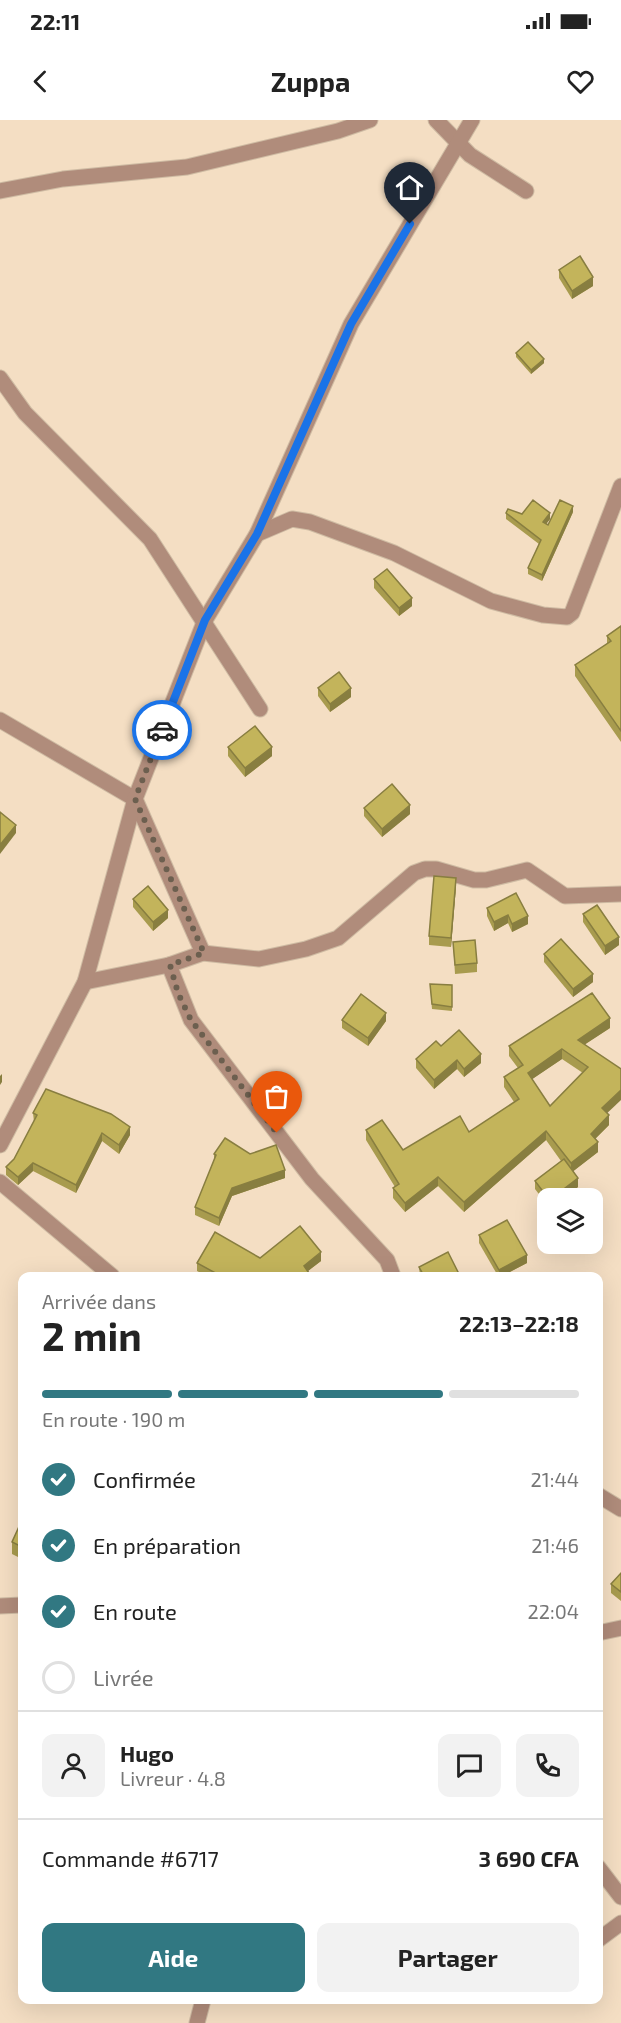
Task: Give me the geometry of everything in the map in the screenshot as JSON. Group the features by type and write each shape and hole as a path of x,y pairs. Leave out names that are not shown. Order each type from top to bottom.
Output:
{"street":[{"path":"0,191 63,179 187,167 338,131 369,120"},
{"path":"436,120 457,144 526,191"},
{"path":"0,1145 85,982 135,799 205,620 257,534 351,324 472,120"},
{"path":"0,378 25,413 150,539 181,589 205,620 260,709"},
{"path":"269,507 292,519 352,536 404,558 490,601 543,615 567,617 572,613 621,486"},
{"path":"257,534 292,519"},
{"path":"0,720 135,799 204,953"},
{"path":"85,982 170,965 204,953 259,960 306,949 338,938 414,873 426,869 486,880 527,870 565,896 621,894"},
{"path":"170,965 178,993 191,1020 312,1179 387,1260 392,1272"},
{"path":"0,1182 107,1272"},
{"path":"603,1498 621,1509"},
{"path":"0,1606 18,1605"},
{"path":"603,1632 621,1628"},
{"path":"603,1874 621,1897"},
{"path":"603,1936 621,1923"},
{"path":"197,2023 202,2004"}],"building":[{"path":"580,256 593,277 572,291 559,270"},
{"path":"528,342 544,359 531,370 516,353"},
{"path":"533,500 550,513 543,522 548,525 560,500 573,506 542,575 528,568 541,540 506,513 508,509 522,514"},
{"path":"387,569 412,598 399,608 374,579"},
{"path":"621,626 621,731 575,665 611,641 607,636"},
{"path":"339,672 351,688 330,704 318,688"},
{"path":"255,726 272,747 245,768 228,747"},
{"path":"392,784 410,805 382,829 364,808"},
{"path":"0,812 16,825 0,845"},
{"path":"434,876 456,878 451,938 429,936"},
{"path":"148,886 168,910 153,922 133,899"},
{"path":"516,893 528,916 512,924 508,915 494,922 487,908"},
{"path":"597,905 619,937 605,946 583,914"},
{"path":"561,939 593,974 573,989 544,954"},
{"path":"475,940 477,963 455,965 453,942"},
{"path":"430,984 452,985 452,1007 432,1004"},
{"path":"592,993 610,1018 578,1040 621,1069 621,1090 602,1108 609,1115 591,1134 598,1142 571,1163 546,1131 464,1202 438,1177 405,1203 393,1188 399,1184 366,1130 382,1120 403,1150 460,1116 469,1132 519,1099 504,1077 523,1065 509,1046","holes":["562,1049 588,1067 550,1106 528,1073"]},
{"path":"361,994 386,1013 368,1038 342,1020"},
{"path":"459,1030 481,1054 464,1069 457,1060 434,1080 416,1059 436,1041 441,1046"},
{"path":"46,1089 111,1114 130,1127 119,1145 102,1133 76,1185 33,1163 18,1177 6,1167 14,1159 37,1115 33,1113"},
{"path":"225,1138 250,1154 276,1145 285,1170 232,1188 219,1218 195,1207 216,1155 214,1154"},
{"path":"564,1159 578,1178 565,1188 540,1188 535,1181"},
{"path":"507,1220 527,1255 499,1270 479,1235"},
{"path":"300,1226 321,1252 304,1266 308,1272 214,1272 197,1263 215,1232 260,1258"},
{"path":"448,1252 458,1272 422,1272 419,1267"},
{"path":"18,1529 18,1545 12,1542"},
{"path":"621,1573 621,1592 611,1584"}],"way so far":[{"path":"162,730 135,799 204,953 170,965 178,993 191,1020 277,1133"}],"route":[{"path":"162,730 205,620 257,534 351,324 410,224"}]}
